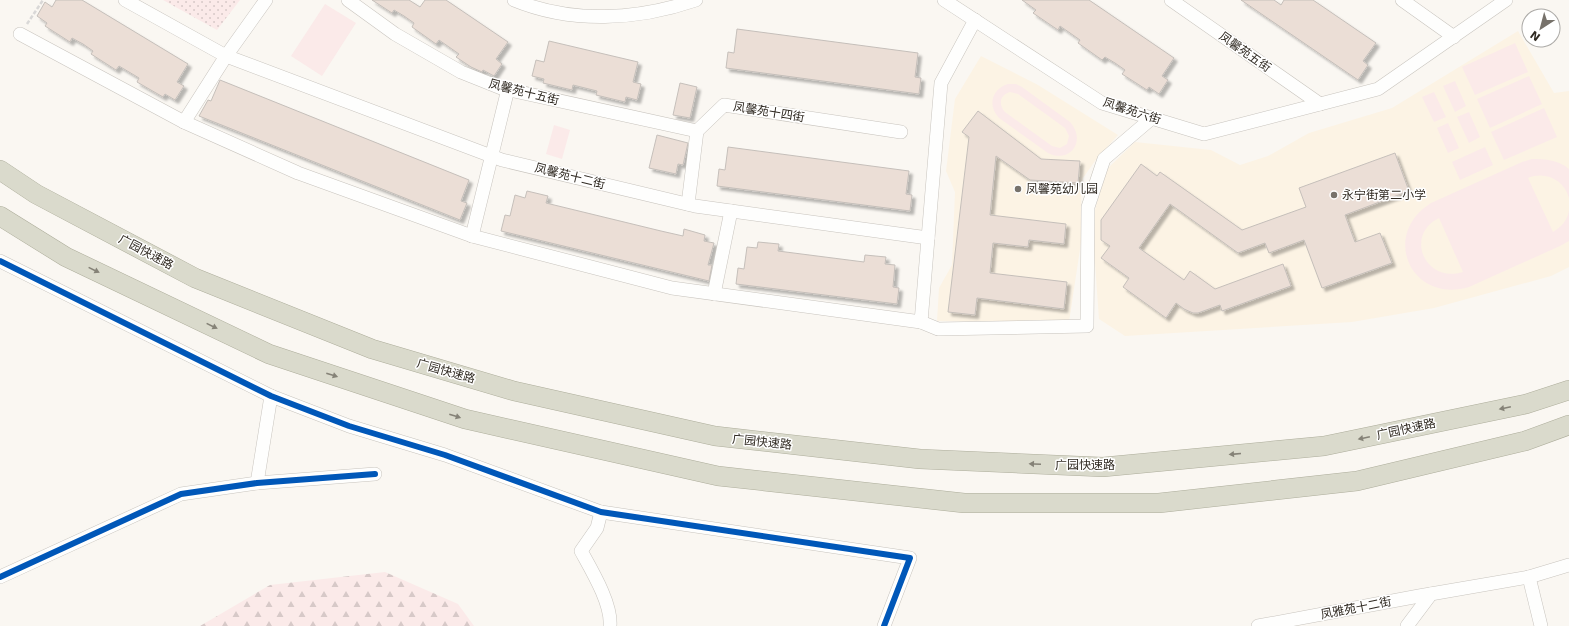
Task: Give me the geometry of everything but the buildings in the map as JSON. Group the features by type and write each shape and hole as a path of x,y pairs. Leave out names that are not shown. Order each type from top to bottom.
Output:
{"highway":[{"name":"广园快速路","path":"0,170 36,194 195,278 372,349 514,390 715,436 920,460 1103,467 1324,446 1526,404 1569,390"},
{"path":"0,217 66,257 269,354 466,419 718,476 964,502 1158,503 1357,481 1526,441 1569,429"},
{"path":"1526,404 1569,381"},
{"path":"1526,441 1569,425"}],"street":[{"name":"凤馨苑十二街","path":"125,0 226,56 492,156 688,204 928,238"},
{"path":"184,122 226,56 266,0"},
{"name":"凤馨苑十五街","path":"348,0 395,34 461,72 508,90 697,131"},
{"path":"514,0 554,13 583,17 645,13 678,6 696,0"},
{"name":"凤馨苑六街","path":"944,0 1102,103 1204,134 1378,89 1506,0"},
{"name":"凤馨苑五街","path":"1171,0 1320,104"},
{"path":"1402,0 1454,37"},
{"path":"921,322 941,83 975,20"},
{"path":"20,34 184,122 298,173 472,236 672,288 921,322 938,329 1087,326 1088,207 1104,159 1152,118"},
{"path":"472,236 508,90"},
{"name":"凤馨苑十四街","path":"697,131 724,105 901,132"},
{"path":"688,204 697,131"},
{"path":"714,294 731,211"},
{"path":"0,261 271,396 349,426 445,455 602,512 910,558 884,626"},
{"path":"257,484 271,396"},
{"path":"0,577 181,494 257,484 375,474"},
{"path":"602,512 597,528 582,551 600,585 611,619 610,626"},
{"name":"凤雅苑十二街","path":"1258,626 1529,577 1569,565"},
{"path":"1529,577 1541,626"},
{"path":"1407,626 1431,594"}],"path":[{"path":"20,34 43,0"}],"shaded area":[{"name":"永宁街第二小学","path":"1518,31 1521,36 1521,48 1528,48 1554,93 1569,91 1569,267 1551,276 1434,308 1352,322 1125,336 1099,319 1092,221 1106,170 1135,142 1211,150 1240,165 1268,156 1309,133 1392,108"},
{"name":"凤馨苑幼儿园","path":"981,56 1038,85 1118,135 1095,161 1083,178 1081,186 1082,236 1069,322 937,321 939,288 952,265 955,192 946,171 955,99"}],"green space":[{"path":"163,0 240,0 217,30"},
{"path":"325,4 356,23 322,76 291,56"},
{"path":"1515,43 1528,72 1475,95 1462,67"},
{"path":"1529,76 1542,104 1490,128 1477,99"},
{"path":"1455,81 1466,106 1455,112 1443,86"},
{"path":"1008,84 1016,84 1022,87 1070,122 1075,129 1077,136 1074,149 1063,155 1056,156 1048,153 999,118 995,113 992,103 995,94 1003,86","holes":["1010,92 1018,94 1065,128 1069,136 1067,144 1060,148 1052,146 1005,112 1001,106 1001,100 1004,95"]},
{"path":"1434,92 1446,117 1434,122 1422,97"},
{"path":"1544,108 1557,137 1504,160 1491,132"},
{"path":"1469,112 1480,137 1469,143 1457,117"},
{"path":"1448,123 1459,148 1448,153 1437,128"},
{"path":"554,125 570,130 562,159 546,154"},
{"path":"1485,147 1493,165 1460,180 1452,162"},
{"path":"1532,159 1547,160 1557,162 1569,169 1569,198 1563,186 1553,179 1541,176 1528,178 1553,232 1559,228 1567,218 1569,211 1569,241 1469,287 1449,290 1431,286 1418,276 1409,263 1405,248 1407,232 1416,216 1431,203 1522,162","holes":["1439,218 1463,272 1450,274 1438,271 1429,265 1424,256 1421,246 1423,235 1428,226"]},
{"path":"385,572 458,604 474,626 200,626 270,585"}],"cycle path":[{"path":"0,261 271,396 349,426 445,455 601,512 910,558 884,626"},
{"path":"0,577 181,494 257,483 375,474"}],"place":[{"name":"凤馨苑幼儿园","path":"1018,189"},
{"name":"永宁街第二小学","path":"1334,195"}]}
